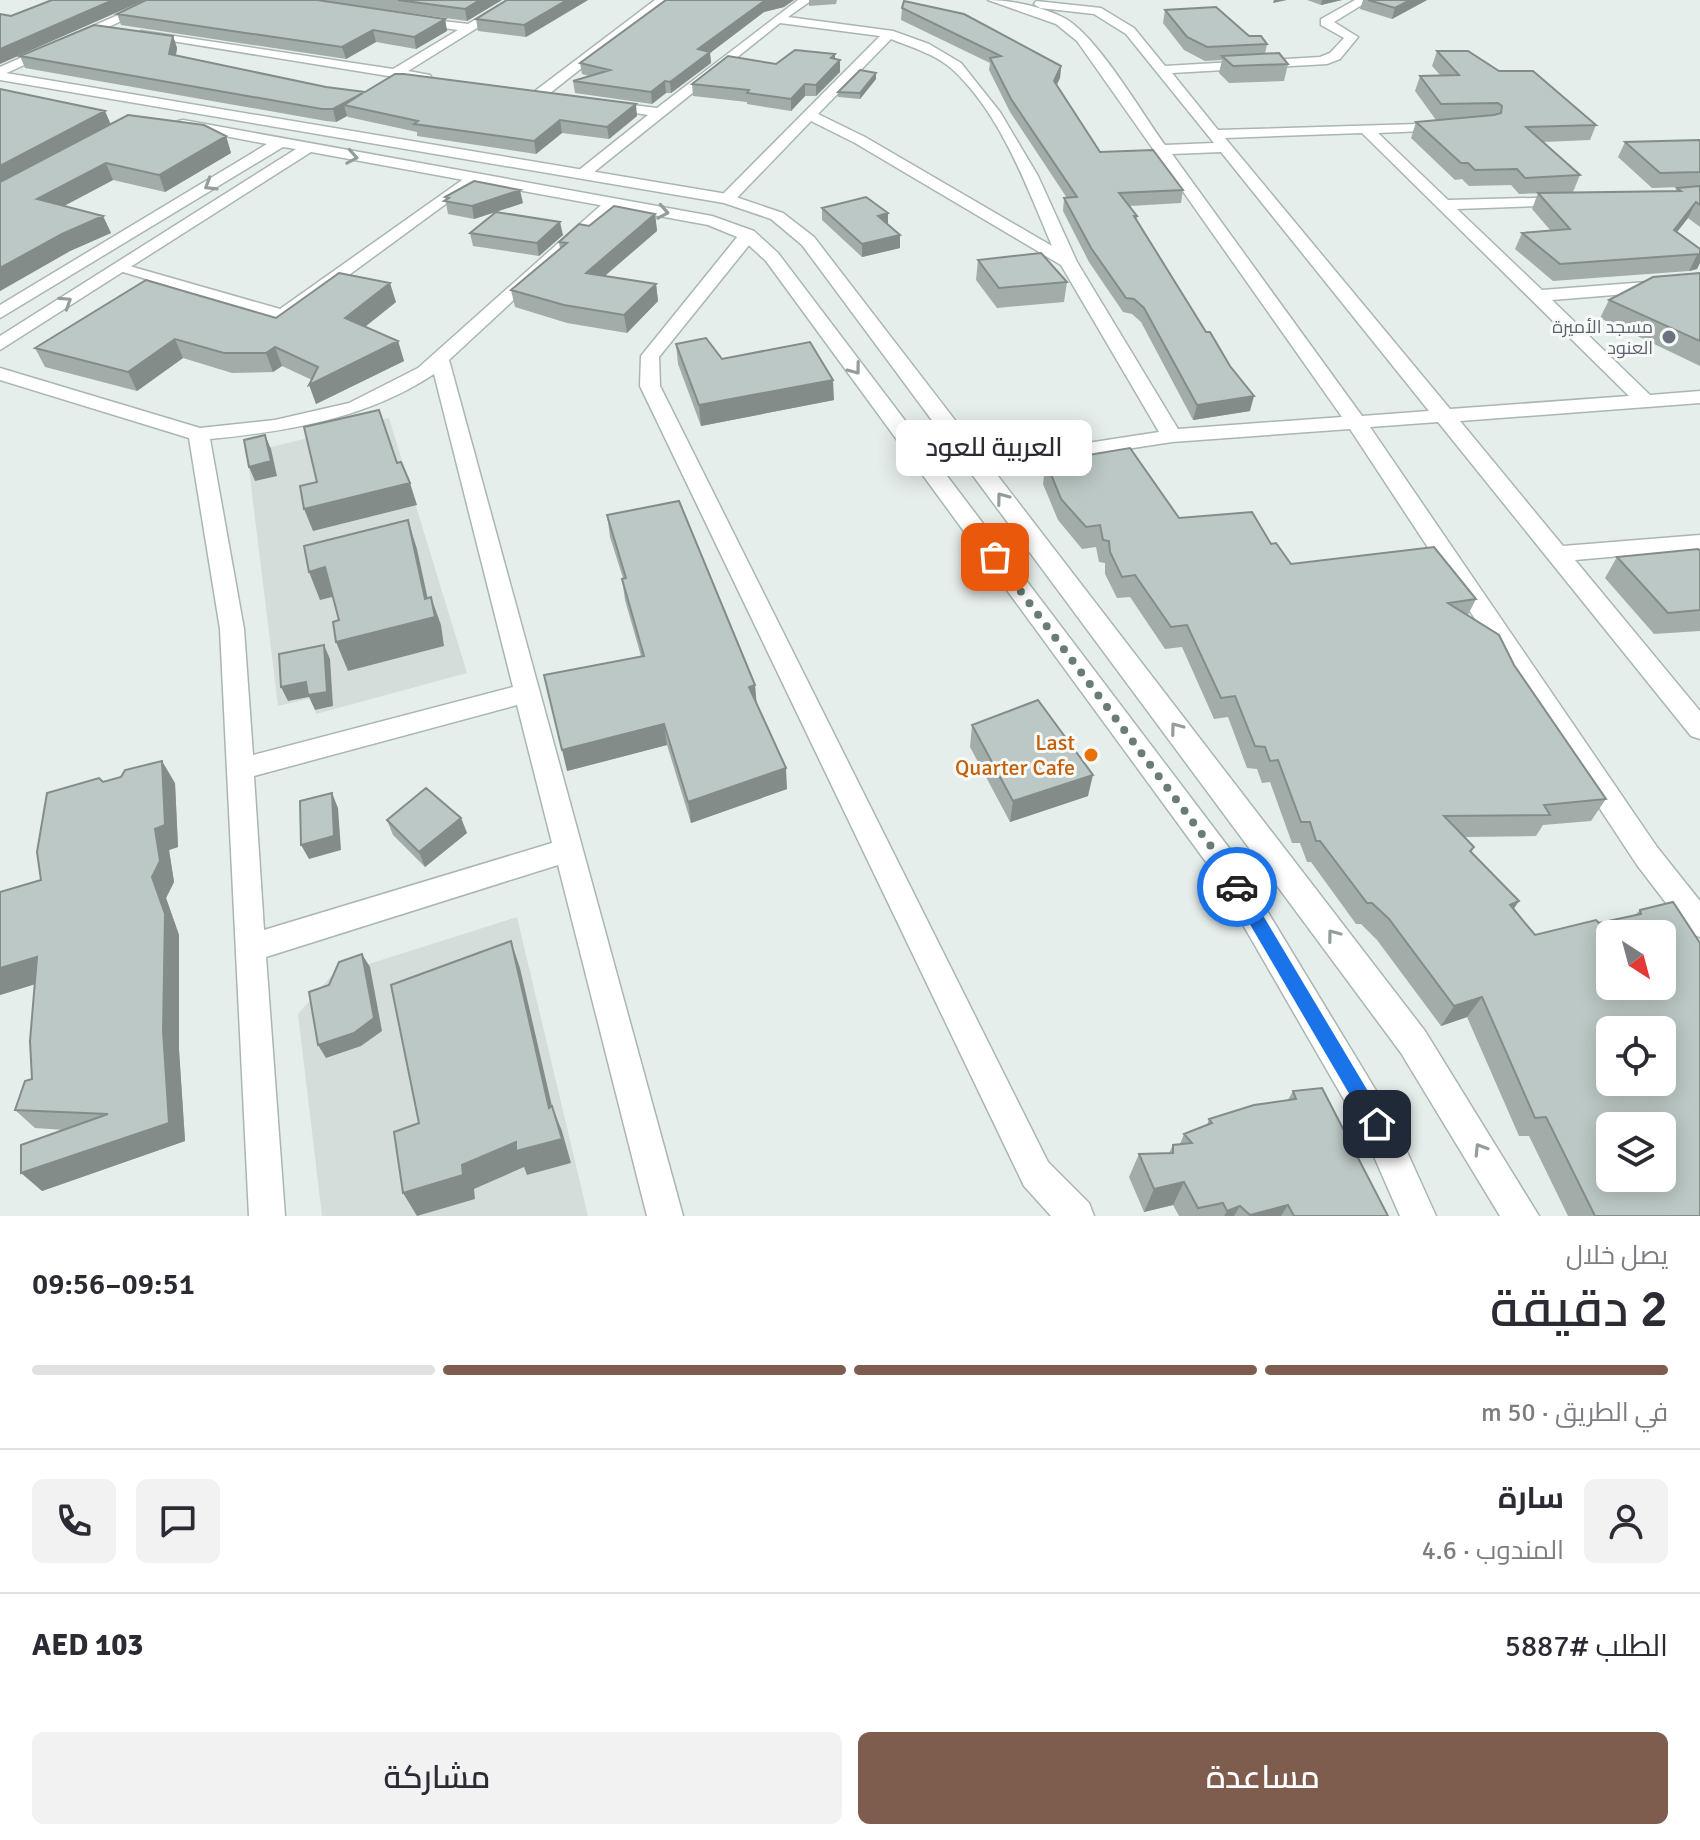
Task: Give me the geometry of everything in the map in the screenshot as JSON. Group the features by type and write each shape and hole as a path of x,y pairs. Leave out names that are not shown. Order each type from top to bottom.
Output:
{"street":[{"path":"0,74 162,0"},
{"path":"394,74 516,0"},
{"path":"637,0 660,1"},
{"path":"584,173 777,19 806,0"},
{"path":"994,0 1097,11 1130,31 1700,729"},
{"path":"994,0 1060,21 1081,38 1356,422 1647,856 1700,924"},
{"path":"1162,70 1322,61 1335,56 1352,37 1325,22 1364,0"},
{"path":"555,96 533,93 660,1"},
{"path":"393,17 470,28"},
{"path":"777,19 889,34 924,47 956,66 984,101 1030,176 1068,262 1172,436"},
{"path":"96,29 438,80"},
{"path":"727,199 889,34"},
{"path":"0,74 727,199 777,216 808,241 1413,1042 1521,1216"},
{"path":"0,91 712,221 748,235 772,257 1219,857 1377,1124 1418,1216"},
{"path":"585,101 661,113"},
{"path":"811,116 860,140 1068,262"},
{"path":"1161,150 1220,140 1458,125"},
{"path":"1366,129 1645,401"},
{"path":"0,313 277,144"},
{"path":"0,344 306,149"},
{"path":"119,268 283,315 472,178"},
{"path":"1443,205 1584,199"},
{"path":"0,374 199,434 275,426 355,408 425,372 609,203"},
{"path":"748,235 650,356 650,386 1036,1174 1076,1216"},
{"path":"1537,296 1700,283"},
{"path":"439,358 665,1216"},
{"path":"978,466 1172,436 1700,397"},
{"path":"199,434 232,629 267,1216"},
{"path":"1557,554 1700,542"},
{"path":"240,769 527,693"},
{"path":"250,948 569,850"}],"shaded area":[{"path":"389,418 467,673 316,714 312,698 278,706 247,453"},
{"path":"517,917 588,1216 322,1216 298,1014 331,976"}],"building":[{"path":"52,0 113,0 0,49 0,14 11,16"},
{"path":"146,0 317,0 445,19 414,37 373,30 342,47 117,14"},
{"path":"398,0 480,0 465,9"},
{"path":"507,0 567,0 524,25 476,19"},
{"path":"666,0 769,0 698,49 710,52 651,92 573,81 610,70 580,63"},
{"path":"1368,0 1410,0 1395,8"},
{"path":"904,1 964,14 1061,66 1054,81 1100,152 1153,150 1183,190 1119,193 1137,216 1134,216 1206,332 1210,332 1230,366 1254,396 1197,405 1144,308 1134,299 1126,298 1091,248 1064,198 1077,197 1011,99 990,58 1001,56 902,8"},
{"path":"1216,7 1249,36 1261,36 1267,44 1207,47 1187,37 1165,10"},
{"path":"94,25 173,36 169,54 326,87 365,92 395,74 404,74 636,104 607,127 560,120 534,141 414,124 418,121 344,105 363,93 333,109 322,109 20,56"},
{"path":"795,50 835,54 831,58 840,60 816,85 805,84 791,99 747,93 749,90 692,84 728,56 776,64"},
{"path":"1437,51 1468,51 1499,71 1533,71 1596,125 1526,127 1580,175 1525,178 1517,169 1475,170 1468,163 1461,163 1416,122 1494,115 1501,113 1502,106 1498,103 1441,104 1420,76 1459,75"},
{"path":"1279,53 1288,64 1233,66 1222,56"},
{"path":"860,70 876,73 860,93 838,92"},
{"path":"0,89 105,111 0,166"},
{"path":"128,115 204,125 226,136 159,175 106,163 37,199 103,216 62,234 0,268 0,182"},
{"path":"1700,140 1700,172 1660,173 1625,142"},
{"path":"474,181 520,190 472,206 444,201 449,198 445,197"},
{"path":"1700,186 1700,205 1696,202 1674,230 1700,249 1700,254 1560,264 1522,233 1570,229 1538,193 1681,191 1677,188"},
{"path":"866,197 888,213 878,216 900,235 862,244 822,208"},
{"path":"614,206 655,214 586,273 656,284 624,315 564,305 511,290 567,243 559,242 579,224 589,226"},
{"path":"496,212 560,222 537,243 470,233"},
{"path":"1041,253 1067,282 999,288 978,260"},
{"path":"339,273 390,283 345,318 398,341 309,385 318,367 275,347 266,353 224,353 175,339 128,372 35,348 146,280 276,318"},
{"path":"1700,273 1700,341 1609,300 1653,277"},
{"path":"706,338 722,359 810,342 833,380 699,405 676,344"},
{"path":"379,410 397,463 401,462 410,483 304,509 300,486 317,482 304,427"},
{"path":"265,435 271,461 249,467 244,440"},
{"path":"1130,448 1179,518 1252,512 1271,544 1276,543 1291,564 1434,547 1476,599 1448,603 1499,635 1514,665 1606,799 1544,805 1550,815 1444,816 1474,847 1470,851 1519,901 1510,905 1535,935 1596,920 1596,1000 1676,1000 1676,920 1613,920 1673,902 1700,943 1700,1216 1595,1216 1546,1117 1535,1118 1482,997 1454,1006 1389,919 1372,903 1367,903 1320,841 1316,841 1310,822 1301,822 1278,760 1270,761 1265,747 1255,746 1235,696 1221,698 1187,625 1171,627 1135,575 1122,577 1110,552 1109,541 1103,540 1100,525 1086,527 1061,499 1046,462"},
{"path":"679,501 755,685 749,687 786,768 688,802 664,724 562,750 544,675 644,656 607,515"},
{"path":"408,520 425,599 431,597 435,617 336,642 333,622 339,620 325,567 309,572 304,546"},
{"path":"1698,549 1700,610 1668,613 1617,557"},
{"path":"324,645 327,692 308,695 306,682 281,687 279,654"},
{"path":"1038,700 1093,775 1013,801 972,725"},
{"path":"162,761 165,825 155,829 160,861 152,877 165,914 163,1031 169,1123 21,1173 21,1145 108,1114 15,1110 25,1081 32,1079 30,1041 37,957 0,968 0,892 41,880 37,852 47,793 99,778 103,782 121,777 125,770"},
{"path":"426,788 461,818 419,852 387,820"},
{"path":"332,793 334,836 301,845 300,801"},
{"path":"511,941 549,1108 552,1106 562,1139 516,1151 516,1142 462,1165 463,1175 403,1193 394,1132 419,1123 391,985"},
{"path":"362,954 374,1018 354,1033 318,1045 309,992 329,985 339,962"},
{"path":"1322,1088 1388,1216 1294,1216 1288,1205 1250,1215 1240,1206 1227,1211 1223,1203 1198,1208 1184,1182 1154,1189 1139,1154 1173,1153 1173,1145 1192,1143 1184,1134 1212,1123 1209,1119 1254,1105 1296,1099 1293,1091"}],"way so far":[{"path":"995,557 1219,857 1237,887"}],"place":[{"name":"مسجد الأميرة العنود","path":"1669,337"},
{"name":"العربية للعود","path":"995,557"},
{"name":"Last Quarter Cafe","path":"1091,755"}],"route":[{"path":"1237,887 1377,1124"}]}
